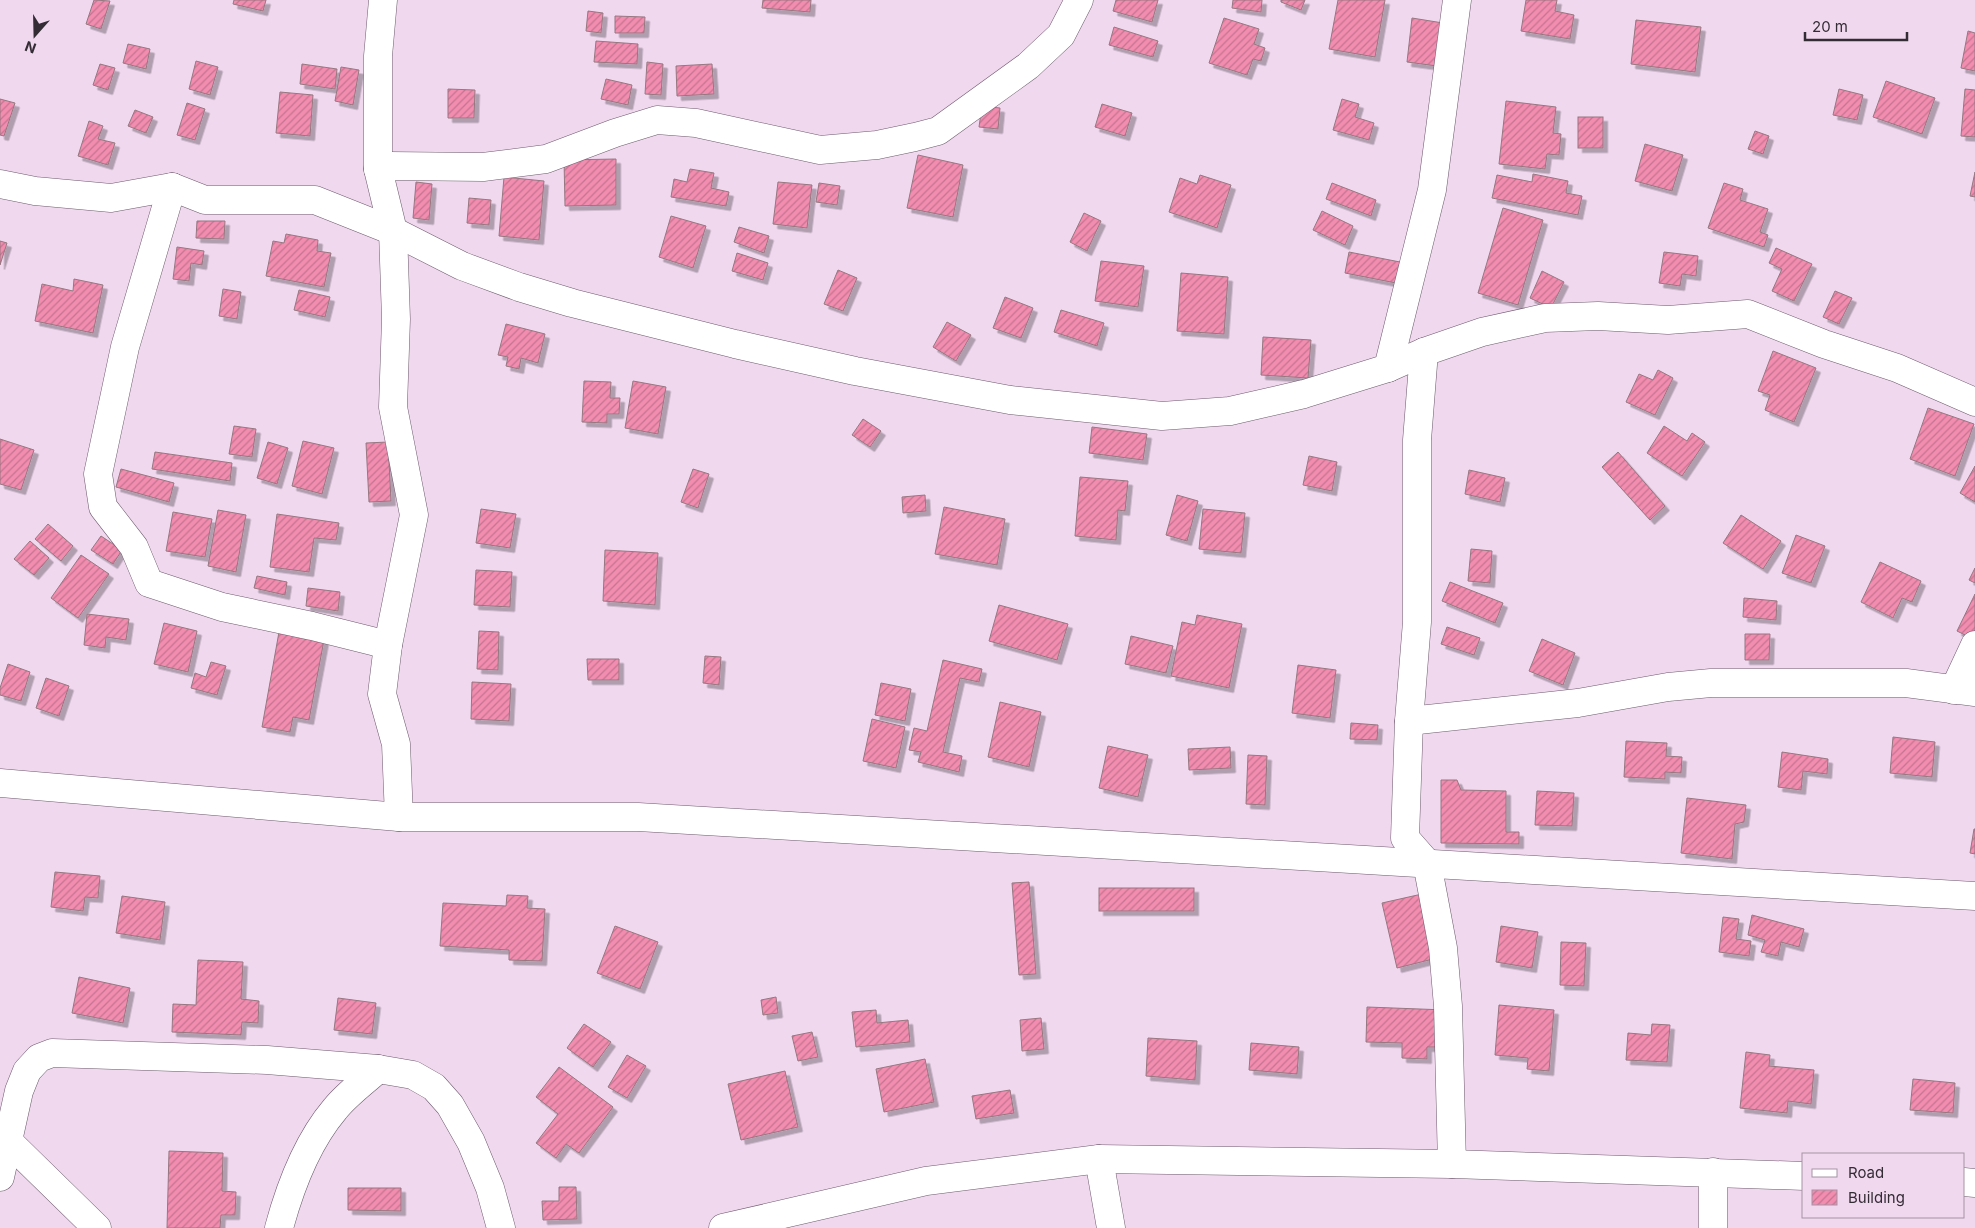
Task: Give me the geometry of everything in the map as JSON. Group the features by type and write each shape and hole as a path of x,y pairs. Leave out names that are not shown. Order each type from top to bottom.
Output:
{"street":[{"path":"383,0 378,56 378,170 393,231 396,319 393,406 414,516 388,645 382,694 396,744 399,817"},
{"path":"378,170 390,166 483,167 546,159 614,133 657,120 696,123 820,150 877,145 915,137 938,131 1028,66 1061,35 1079,0"},
{"path":"1388,368 1432,190 1457,0"},
{"path":"0,184 35,191 112,198 172,187 205,200 315,200 393,231 462,266 519,287 572,303 735,344 855,371 1010,400 1162,416 1230,411 1304,394 1388,368 1424,352 1482,332 1545,318 1598,316 1668,320 1748,314 1824,344 1898,368 1975,402"},
{"path":"172,187 124,347 98,474 103,507 134,547 149,583 222,607 312,626 388,645"},
{"path":"1424,352 1417,440 1418,622 1409,721 1404,838 1428,863 1446,978 1452,1164"},
{"path":"1409,721 1578,703 1668,687 1711,683 1906,683 1965,691 1975,645"},
{"path":"0,783 399,817 638,817 1975,896"},
{"path":"0,1177 19,1092 27,1071 40,1058 52,1053 267,1060 378,1068 413,1075 434,1087 450,1105 471,1142 490,1188 502,1228"},
{"path":"279,1228 303,1160 318,1134 336,1108 378,1068"},
{"path":"8,1141 96,1228"},
{"path":"1099,1159 1110,1228"},
{"path":"724,1228 926,1181 1099,1159 1452,1164 1802,1176"},
{"path":"1713,1172 1713,1228"}],"building":[{"path":"94,0 110,1 101,29 86,24"},
{"path":"234,0 266,0 263,11 233,4"},
{"path":"763,0 811,0 810,12 762,8"},
{"path":"1116,0 1158,0 1152,22 1113,11"},
{"path":"1233,0 1262,0 1261,12 1232,8"},
{"path":"1281,0 1305,0 1301,10 1281,2"},
{"path":"1338,0 1385,0 1375,57 1329,49"},
{"path":"1526,0 1557,0 1555,11 1574,15 1570,39 1521,31"},
{"path":"588,11 603,13 601,33 586,31"},
{"path":"615,16 645,17 644,33 615,33"},
{"path":"1224,18 1259,29 1254,44 1265,48 1261,61 1253,59 1247,75 1209,63"},
{"path":"1412,18 1443,23 1437,66 1407,62"},
{"path":"1636,20 1701,27 1695,72 1631,64"},
{"path":"1114,27 1158,41 1153,57 1109,45"},
{"path":"1968,31 1975,33 1975,71 1961,68"},
{"path":"596,41 638,44 637,64 594,62"},
{"path":"128,44 150,49 146,69 123,63"},
{"path":"196,61 218,67 210,95 189,89"},
{"path":"647,62 663,64 661,95 645,94"},
{"path":"100,64 115,68 108,90 93,85"},
{"path":"302,64 337,69 335,89 300,84"},
{"path":"712,64 714,94 677,96 676,66"},
{"path":"341,67 359,70 353,105 335,101"},
{"path":"606,79 632,85 628,105 601,99"},
{"path":"1886,81 1935,98 1922,134 1873,117"},
{"path":"448,89 475,90 474,118 448,118"},
{"path":"1839,89 1863,95 1857,120 1833,115"},
{"path":"1965,89 1975,90 1975,137 1961,136"},
{"path":"280,92 313,95 310,136 276,133"},
{"path":"0,99 15,103 4,136 0,135"},
{"path":"1342,99 1359,104 1355,117 1374,123 1369,140 1333,130"},
{"path":"1506,101 1556,107 1553,133 1561,134 1559,155 1547,154 1545,169 1499,164"},
{"path":"187,103 205,109 195,140 177,135"},
{"path":"1102,104 1132,113 1125,136 1095,127"},
{"path":"982,106 1000,108 998,129 979,127"},
{"path":"135,110 153,117 146,133 128,126"},
{"path":"1578,117 1603,117 1603,148 1578,148"},
{"path":"89,121 103,126 98,139 115,143 108,165 78,156"},
{"path":"1755,131 1769,136 1763,154 1748,149"},
{"path":"1645,144 1683,155 1672,191 1635,181"},
{"path":"918,155 963,165 953,217 907,208"},
{"path":"616,159 616,205 565,206 564,160"},
{"path":"690,169 714,173 711,188 729,192 726,206 671,197 674,179 687,182"},
{"path":"1975,172 1975,197 1970,196"},
{"path":"1533,174 1568,181 1566,193 1582,196 1578,215 1492,198 1497,175 1532,182"},
{"path":"1200,175 1231,185 1217,228 1169,212 1180,178 1197,184"},
{"path":"504,177 544,181 539,240 499,236"},
{"path":"416,182 432,184 429,220 413,218"},
{"path":"778,182 812,185 807,228 773,224"},
{"path":"819,183 840,186 837,205 816,202"},
{"path":"1332,183 1376,200 1371,216 1326,199"},
{"path":"1724,183 1743,189 1740,200 1768,209 1760,232 1768,235 1764,247 1708,228"},
{"path":"469,198 491,200 489,225 467,223"},
{"path":"1503,208 1543,220 1518,305 1478,293"},
{"path":"1322,211 1353,226 1345,245 1313,230"},
{"path":"1084,213 1101,221 1087,251 1070,242"},
{"path":"671,216 706,226 693,268 659,257"},
{"path":"197,221 225,221 224,239 196,238"},
{"path":"739,227 769,236 764,253 734,242"},
{"path":"286,234 318,240 317,251 331,253 324,287 266,276 273,241 284,243"},
{"path":"0,241 7,243 0,265"},
{"path":"177,247 204,251 202,265 191,263 189,281 173,279"},
{"path":"1776,248 1812,264 1794,301 1772,291 1782,269 1769,263"},
{"path":"1349,252 1400,262 1396,283 1345,273"},
{"path":"1664,252 1698,256 1696,276 1682,274 1680,286 1659,283"},
{"path":"737,253 768,263 763,280 732,271"},
{"path":"1101,261 1144,266 1138,307 1095,301"},
{"path":"838,270 857,278 843,311 824,304"},
{"path":"1542,271 1564,282 1551,308 1530,298"},
{"path":"1181,273 1228,277 1224,334 1177,331"},
{"path":"74,279 103,285 93,333 35,321 42,284 73,291"},
{"path":"223,289 241,292 237,319 219,316"},
{"path":"299,290 330,297 325,317 294,310"},
{"path":"1835,291 1852,298 1839,324 1823,317"},
{"path":"1005,297 1033,308 1021,338 993,328"},
{"path":"1061,310 1104,323 1097,346 1054,332"},
{"path":"947,322 971,335 956,361 933,347"},
{"path":"506,324 545,334 538,363 521,358 519,369 506,366 508,357 498,355"},
{"path":"1263,337 1311,340 1308,378 1261,375"},
{"path":"1773,351 1816,368 1794,422 1765,410 1770,395 1758,391"},
{"path":"1658,370 1673,378 1655,415 1626,402 1639,374 1653,380"},
{"path":"584,381 611,382 610,398 620,398 619,414 607,414 607,423 582,422"},
{"path":"633,381 666,387 658,434 625,428"},
{"path":"1928,408 1974,424 1955,476 1910,459"},
{"path":"863,419 881,431 870,447 852,435"},
{"path":"234,426 256,429 252,457 229,454"},
{"path":"1664,426 1687,441 1692,433 1705,442 1682,476 1647,453"},
{"path":"1092,427 1147,434 1143,460 1089,453"},
{"path":"0,439 34,450 21,490 0,484"},
{"path":"303,441 334,448 322,494 292,486"},
{"path":"268,442 288,448 277,484 257,478"},
{"path":"388,442 391,501 369,502 366,443"},
{"path":"155,452 232,463 230,481 152,469"},
{"path":"1618,452 1665,506 1650,520 1602,467"},
{"path":"1309,456 1337,462 1332,491 1303,485"},
{"path":"1975,466 1975,502 1960,493"},
{"path":"121,469 174,483 169,502 116,487"},
{"path":"693,469 709,474 698,508 681,502"},
{"path":"1469,470 1505,478 1500,502 1465,494"},
{"path":"1080,477 1128,481 1125,511 1118,510 1116,540 1075,536"},
{"path":"925,495 926,511 903,513 902,497"},
{"path":"1177,495 1198,501 1187,541 1166,535"},
{"path":"944,507 1005,519 997,565 935,554"},
{"path":"481,509 516,514 510,548 476,543"},
{"path":"1203,509 1245,513 1241,553 1199,549"},
{"path":"218,510 246,515 236,572 208,566"},
{"path":"173,512 212,519 205,557 166,551"},
{"path":"277,514 339,523 336,540 314,538 309,572 270,567"},
{"path":"1741,515 1781,541 1763,569 1723,543"},
{"path":"48,524 73,546 61,561 35,539"},
{"path":"1796,535 1825,546 1811,583 1782,573"},
{"path":"101,536 122,550 113,564 91,550"},
{"path":"30,541 49,558 34,575 14,559"},
{"path":"1471,549 1492,551 1490,583 1468,581"},
{"path":"605,550 658,553 655,605 603,601"},
{"path":"81,555 109,574 78,618 51,598"},
{"path":"1880,562 1921,581 1912,602 1902,598 1893,618 1861,602"},
{"path":"1975,568 1975,583 1969,580"},
{"path":"476,570 512,572 510,607 474,605"},
{"path":"257,576 287,582 285,595 254,588"},
{"path":"1450,582 1503,603 1495,623 1442,601"},
{"path":"308,588 340,592 338,611 306,606"},
{"path":"1975,594 1975,640 1957,631"},
{"path":"1744,598 1777,601 1776,620 1743,617"},
{"path":"999,605 1068,624 1057,660 989,641"},
{"path":"87,614 129,619 126,640 106,637 105,648 84,645"},
{"path":"1197,615 1242,624 1229,688 1171,676 1182,622 1195,625"},
{"path":"164,623 197,631 188,672 154,664"},
{"path":"1447,627 1480,638 1474,655 1441,644"},
{"path":"479,631 499,632 498,670 477,669"},
{"path":"279,632 324,640 309,720 293,717 290,732 262,727"},
{"path":"1745,634 1770,634 1769,660 1745,660"},
{"path":"1131,636 1173,646 1166,673 1125,664"},
{"path":"1542,639 1575,653 1563,685 1529,671"},
{"path":"705,656 721,657 719,685 703,683"},
{"path":"587,659 619,659 619,680 588,680"},
{"path":"943,660 982,669 979,682 960,678 943,752 962,756 959,772 918,762 921,752 909,750 914,728 927,731"},
{"path":"211,662 226,666 217,695 191,688 195,673 206,677"},
{"path":"8,664 30,672 21,701 0,695 0,688"},
{"path":"1298,665 1336,670 1330,718 1292,713"},
{"path":"46,678 69,686 59,716 36,708"},
{"path":"472,682 511,684 509,721 471,719"},
{"path":"881,683 911,689 905,721 875,715"},
{"path":"1000,702 1041,712 1029,767 988,757"},
{"path":"872,719 905,727 896,768 863,761"},
{"path":"1351,723 1378,725 1377,740 1350,739"},
{"path":"1893,737 1935,742 1932,777 1890,773"},
{"path":"1626,741 1667,743 1666,756 1682,757 1681,773 1665,772 1665,779 1624,777"},
{"path":"1108,746 1148,755 1138,797 1099,788"},
{"path":"1230,747 1231,768 1189,770 1188,749"},
{"path":"1782,752 1828,759 1827,774 1803,771 1801,790 1778,787"},
{"path":"1248,755 1267,756 1265,805 1246,804"},
{"path":"1441,780 1457,780 1461,790 1506,791 1506,832 1519,832 1519,844 1441,843"},
{"path":"1537,791 1574,793 1572,826 1535,825"},
{"path":"1687,798 1746,805 1744,822 1735,824 1732,859 1681,853"},
{"path":"1975,829 1975,854 1970,853"},
{"path":"55,872 100,876 98,898 85,897 83,911 51,907"},
{"path":"1029,882 1036,974 1019,975 1012,883"},
{"path":"1099,888 1194,888 1194,911 1099,911"},
{"path":"1422,894 1437,958 1397,968 1382,903"},
{"path":"507,895 528,896 527,908 545,909 542,961 509,960 509,950 440,946 443,903 506,906"},
{"path":"122,896 165,902 160,940 116,933"},
{"path":"1752,915 1804,929 1799,947 1781,942 1778,956 1761,952 1765,940 1748,935"},
{"path":"1723,917 1739,919 1736,939 1751,941 1749,956 1719,952"},
{"path":"615,926 658,942 640,989 597,973"},
{"path":"1501,926 1538,932 1532,968 1496,962"},
{"path":"1561,942 1586,943 1584,986 1560,985"},
{"path":"198,960 243,962 241,999 259,1001 258,1023 242,1022 241,1035 172,1032 173,1004 196,1005"},
{"path":"79,977 130,988 123,1023 72,1013"},
{"path":"776,997 778,1013 763,1015 761,1000"},
{"path":"338,998 376,1003 372,1034 334,1030"},
{"path":"1499,1005 1554,1010 1549,1071 1527,1069 1528,1058 1495,1055"},
{"path":"1367,1007 1446,1010 1445,1047 1427,1047 1427,1059 1402,1058 1402,1043 1366,1042"},
{"path":"876,1010 877,1023 908,1020 910,1042 856,1047 852,1012"},
{"path":"1041,1018 1044,1049 1022,1051 1020,1020"},
{"path":"584,1024 611,1042 593,1067 567,1048"},
{"path":"1652,1024 1670,1025 1667,1062 1626,1060 1628,1033 1651,1035"},
{"path":"812,1032 818,1057 798,1061 792,1036"},
{"path":"1148,1038 1197,1041 1195,1080 1146,1076"},
{"path":"1251,1043 1299,1047 1297,1074 1249,1070"},
{"path":"1746,1052 1770,1055 1769,1066 1814,1070 1811,1104 1788,1101 1787,1113 1740,1108"},
{"path":"627,1055 646,1066 627,1098 608,1087"},
{"path":"925,1059 934,1102 884,1112 876,1069"},
{"path":"559,1067 613,1107 579,1153 566,1144 556,1158 536,1143 558,1114 536,1097"},
{"path":"785,1071 798,1127 741,1140 728,1084"},
{"path":"1913,1079 1955,1083 1953,1113 1910,1110"},
{"path":"1010,1090 1014,1113 976,1119 972,1096"},
{"path":"169,1151 223,1153 222,1191 236,1192 235,1215 221,1215 220,1228 167,1228"},
{"path":"559,1187 576,1187 577,1219 543,1220 542,1201 559,1201"},
{"path":"348,1188 401,1188 401,1211 348,1210"}]}
